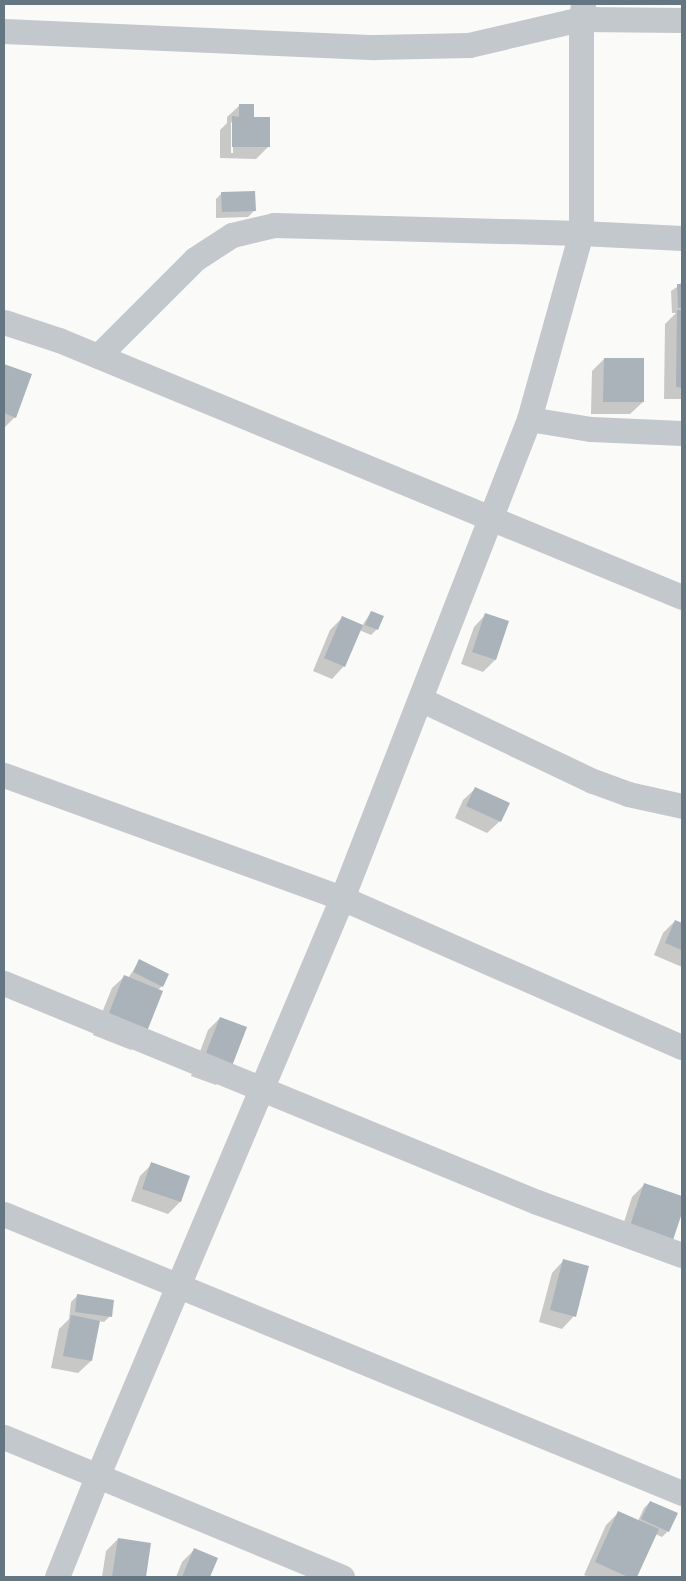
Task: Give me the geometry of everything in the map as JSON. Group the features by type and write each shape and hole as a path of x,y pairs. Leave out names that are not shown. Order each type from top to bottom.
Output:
{"street":[{"path":"4,31 375,47 469,45 582,11 682,20"},
{"path":"57,1577 97,1477 342,898 488,518 529,419 581,233 582,11"},
{"path":"98,356 195,259 232,235 274,225 581,233 682,238"},
{"path":"4,322 59,340 682,597"},
{"path":"529,419 590,430 682,433"},
{"path":"420,699 594,782 628,794 682,806"},
{"path":"4,775 342,898 682,1047"},
{"path":"4,983 537,1202 682,1255"},
{"path":"4,1214 682,1493"},
{"path":"4,1436 97,1477 342,1577"}],"building":[{"path":"239,104 254,104 254,117 270,117 270,147 232,147 232,116 239,117"},
{"path":"255,191 256,211 222,212 221,192"},
{"path":"677,284 682,284 682,308 678,308"},
{"path":"677,310 682,310 682,388 676,387"},
{"path":"604,358 644,358 644,402 603,402"},
{"path":"4,364 32,374 16,418 4,413"},
{"path":"371,611 384,616 378,630 365,625"},
{"path":"485,613 509,621 496,660 472,652"},
{"path":"342,616 363,625 345,667 324,658"},
{"path":"475,787 510,803 501,822 466,806"},
{"path":"675,920 682,923 682,950 665,943"},
{"path":"139,959 169,974 163,987 133,972"},
{"path":"124,975 163,991 144,1039 105,1023"},
{"path":"220,1017 247,1027 229,1074 202,1063"},
{"path":"151,1162 190,1176 181,1202 142,1189"},
{"path":"644,1183 682,1196 682,1213 671,1246 628,1232"},
{"path":"563,1259 589,1266 576,1317 550,1310"},
{"path":"77,1294 114,1300 112,1317 75,1312"},
{"path":"71,1315 100,1321 92,1361 63,1356"},
{"path":"650,1501 678,1513 669,1532 641,1519"},
{"path":"618,1511 659,1529 637,1577 628,1577 595,1562"},
{"path":"118,1538 151,1543 146,1577 112,1577"},
{"path":"194,1548 218,1558 210,1577 182,1577"}]}
